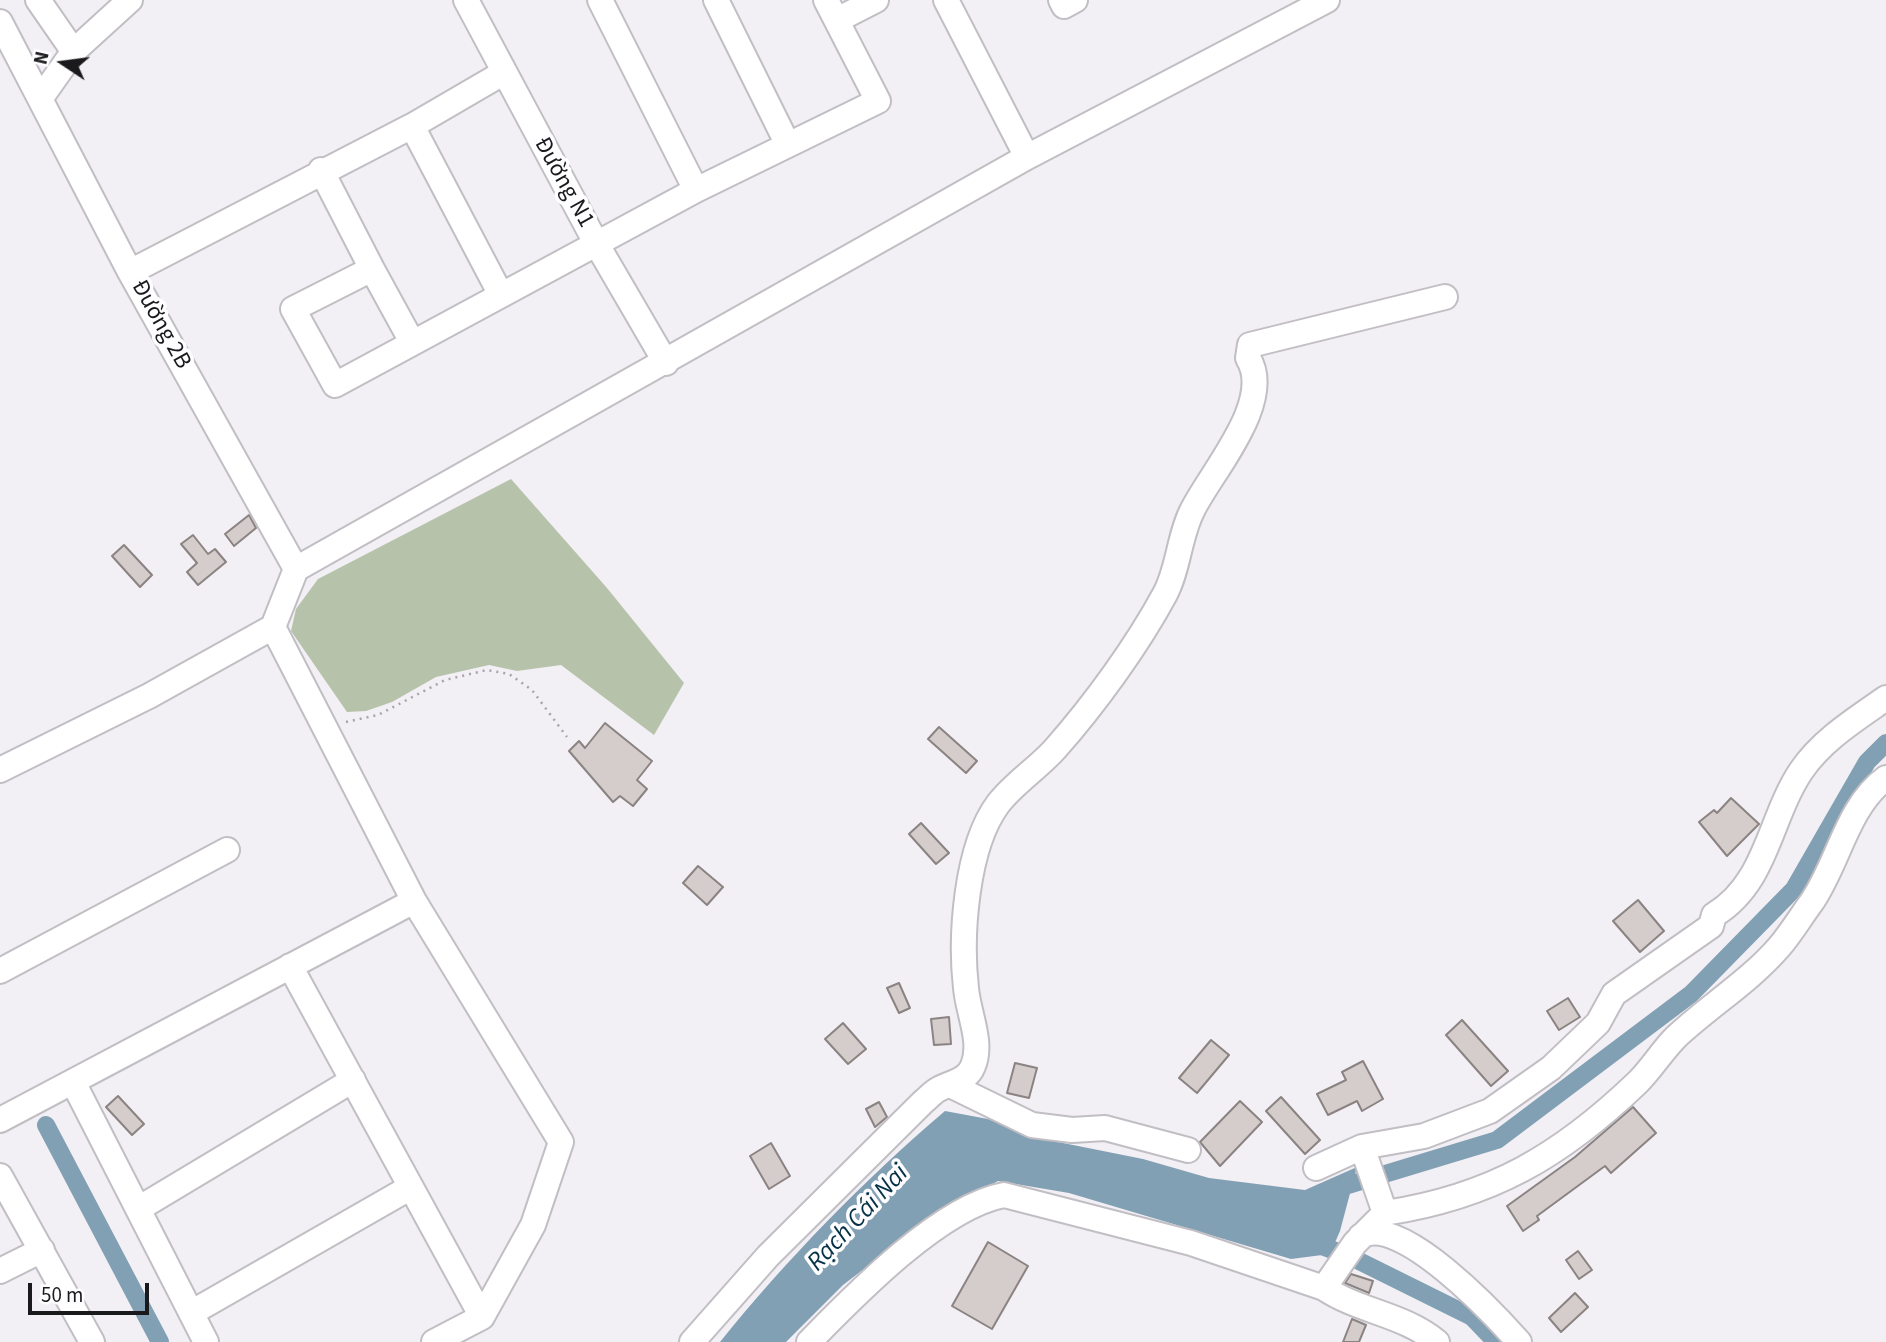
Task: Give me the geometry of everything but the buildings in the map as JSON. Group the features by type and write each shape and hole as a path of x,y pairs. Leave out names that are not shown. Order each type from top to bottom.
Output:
{"street":[{"path":"38,0 74,52"},
{"path":"40,99 74,52 130,0"},
{"name":"Đường N1","path":"466,0 596,243 666,363"},
{"path":"600,0 696,190"},
{"path":"716,0 787,143"},
{"path":"372,269 293,309 335,385 696,190 877,101 832,10 876,0"},
{"path":"946,0 1027,157"},
{"path":"1061,0 1064,6 1075,0"},
{"path":"0,770 149,696 273,627 296,569 666,363 1027,157 1327,0"},
{"name":"Đường 2B","path":"0,22 130,272 296,569"},
{"path":"130,272 321,170 412,126 503,73"},
{"path":"412,126 501,295"},
{"path":"321,170 412,342"},
{"path":"968,1093 968,1075 976,1052 966,990 964,951 972,869 981,836 996,806 1013,786 1056,748 1117,668 1166,592 1191,511 1242,428 1250,408 1255,369 1248,358 1250,345 1445,297"},
{"path":"273,627 414,901 561,1142 533,1225 482,1317 434,1342"},
{"path":"1316,1168 1363,1150 1424,1136 1490,1111 1551,1068 1598,1023 1614,993 1711,926 1714,915 1730,905 1752,879 1804,767 1824,743 1886,698"},
{"path":"1324,1288 1383,1209 1433,1206 1496,1185 1576,1137 1640,1080 1675,1038 1779,947 1835,864 1860,807 1876,785 1886,778"},
{"path":"0,971 227,850"},
{"path":"0,1120 414,901"},
{"path":"290,966 482,1317"},
{"path":"138,1209 353,1080"},
{"path":"73,1082 206,1342"},
{"path":"692,1342 768,1256 938,1089 968,1093 1032,1125 1072,1130 1105,1128 1188,1150"},
{"path":"1363,1150 1383,1209"},
{"path":"0,1176 92,1342"},
{"path":"191,1313 411,1187"},
{"path":"809,1342 922,1237 985,1198 1004,1195 1191,1243 1324,1288 1341,1300 1418,1326 1437,1342"},
{"path":"1358,1239 1367,1232 1379,1233 1404,1243 1457,1279 1483,1301 1519,1342"},
{"path":"0,1271 42,1250"}],"path":[{"path":"327,731 351,720 378,715 445,681 487,670 509,674 532,690 567,737"}],"green space":[{"path":"511,479 607,588 684,683 654,735 561,665 517,671 489,665 436,677 392,702 366,711 347,712 291,631 296,609 318,579"}],"water":[{"name":"Rạch Cái Nai","path":"945,1111 988,1119 1038,1138 1143,1159 1209,1178 1305,1190 1357,1167 1340,1231 1330,1254 1291,1259 1069,1193 998,1181 929,1219 843,1285 786,1342 720,1342 827,1221"}],"waterway":[{"path":"1332,1190 1497,1140 1691,994 1794,889 1867,762 1886,743"},
{"path":"46,1125 160,1342"},
{"path":"1309,1241 1351,1257 1472,1317 1496,1342"}]}
